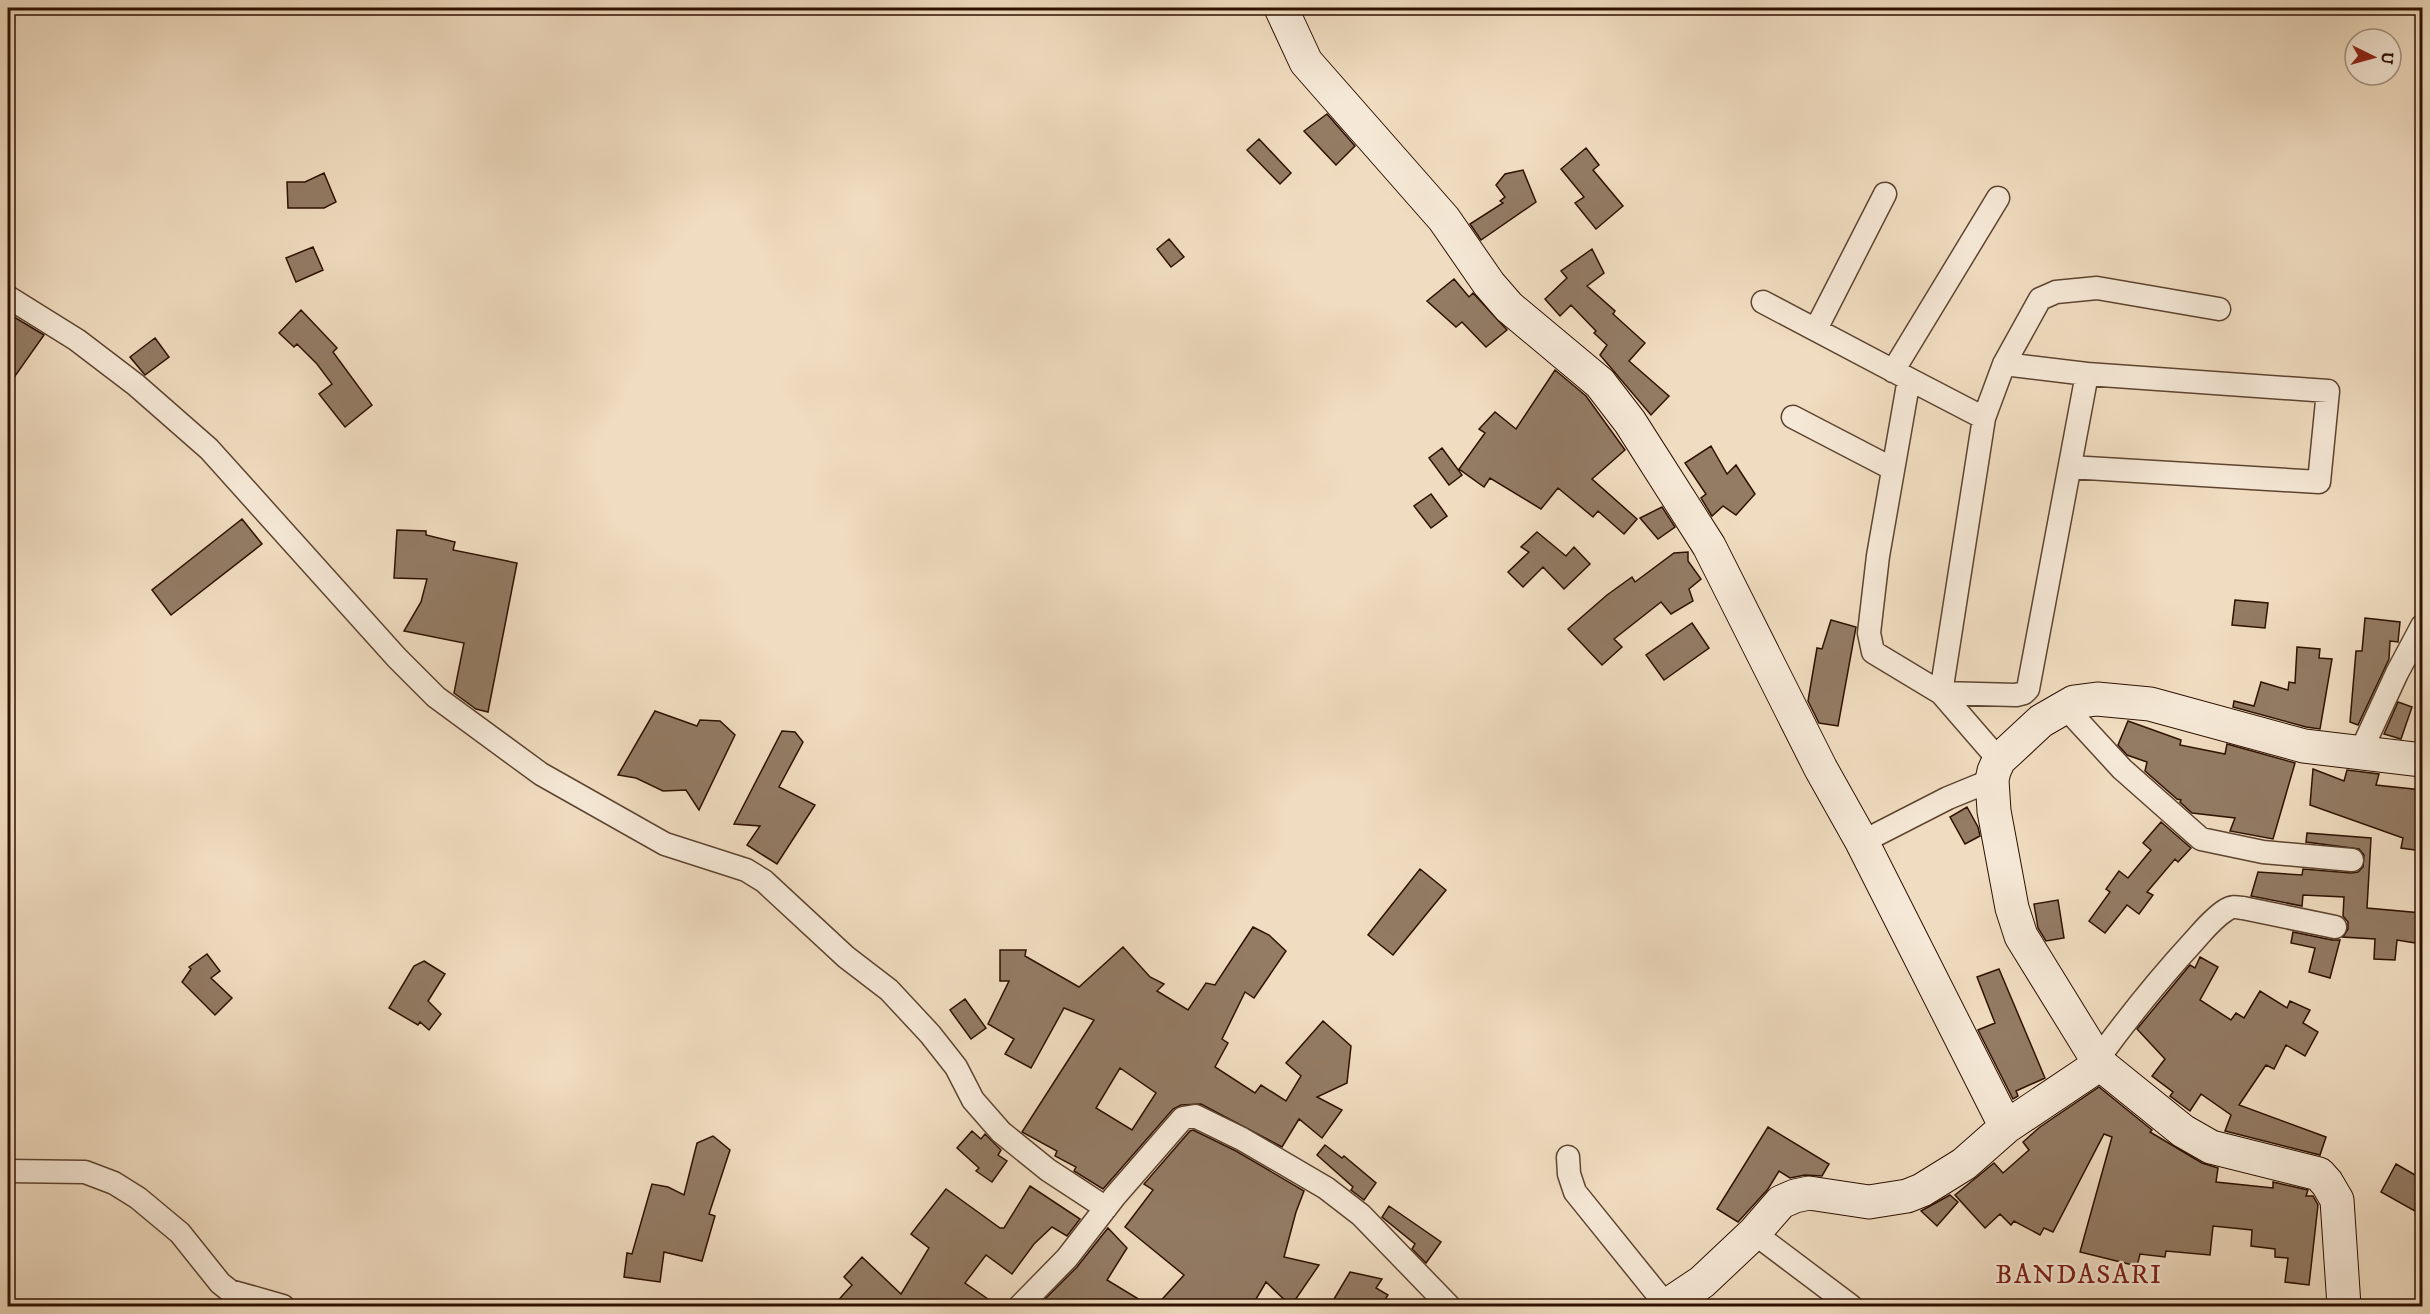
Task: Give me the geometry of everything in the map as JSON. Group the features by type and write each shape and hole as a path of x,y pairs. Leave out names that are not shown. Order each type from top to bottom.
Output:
{"street":[{"path":"1281,8 1306,62 1444,219 1489,284 1509,307 1600,383 1630,422 1709,546 1821,769 1862,842 2006,1126"},
{"path":"1816,329 1885,194"},
{"path":"1998,198 1901,375 1893,469 1878,556 1869,633 1870,644 1873,652 1941,693 1995,770 1994,811 2012,908 2021,936 2099,1062 2183,1131 2211,1148 2319,1174 2327,1183 2337,1200 2344,1306"},
{"path":"1941,693 1984,418 2004,364 2040,299 2056,292 2097,288 2219,309"},
{"path":"8,297 93,352 136,385 209,449 397,658 436,697 541,774 665,844 746,870 764,881 846,957 889,990 930,1034 956,1067 973,1100 1001,1132 1048,1170 1106,1208"},
{"path":"1763,302 1984,418"},
{"path":"2004,364 2087,374 2328,391 2319,482 2070,467"},
{"path":"1941,693 2016,695 2028,689 2087,374"},
{"path":"1793,417 1893,469"},
{"path":"2360,753 2397,673 2422,626"},
{"path":"1862,842 1948,798 1995,770 2041,721 2074,702 2097,699 2150,704 2304,746 2422,760"},
{"path":"2065,707 2122,769 2201,838 2262,852 2352,860"},
{"path":"1568,1157 1569,1174 1575,1192 1666,1306 1702,1282 1754,1233 1781,1202 1801,1194 1869,1202 1907,1197 1930,1186 1964,1164 2006,1126 2099,1062 2122,1025 2182,953 2212,921 2228,908 2233,906 2335,927"},
{"path":"1020,1306 1067,1258 1106,1208 1183,1118 1195,1116 1242,1139 1326,1188 1361,1215 1449,1306"},
{"path":"8,1171 85,1173 114,1183 138,1198 180,1233 220,1283 230,1291 283,1306"},
{"path":"1754,1233 1851,1306"}],"building":[{"path":"1327,114 1355,146 1336,165 1304,131"},
{"path":"1259,139 1291,173 1280,184 1247,150"},
{"path":"1586,148 1599,165 1593,170 1623,206 1596,229 1575,203 1584,197 1561,169"},
{"path":"1523,170 1536,202 1481,240 1470,224 1503,203 1500,201 1505,197 1496,185 1505,174"},
{"path":"324,173 336,202 324,208 288,208 287,182 305,182"},
{"path":"1169,239 1184,257 1171,267 1157,249"},
{"path":"313,247 323,270 296,282 286,258"},
{"path":"1592,249 1604,273 1587,286 1645,343 1629,361 1669,396 1651,415 1600,355 1607,345 1594,333 1596,331 1571,305 1560,316 1545,299 1567,278 1561,271"},
{"path":"1454,279 1469,297 1473,293 1507,330 1486,347 1462,322 1456,327 1427,301"},
{"path":"301,310 337,348 333,352 372,405 345,427 319,394 332,384 317,364 297,344 294,347 279,333"},
{"path":"14,317 44,335 8,386 8,326"},
{"path":"155,338 169,357 145,375 130,357"},
{"path":"1555,370 1586,396 1625,450 1592,479 1637,519 1624,534 1598,511 1593,517 1558,488 1541,509 1490,478 1484,487 1459,469 1485,433 1479,429 1495,412 1516,429"},
{"path":"1711,446 1727,474 1736,465 1755,494 1736,515 1723,506 1712,516 1701,498 1706,494 1685,463"},
{"path":"1442,448 1462,475 1449,485 1429,458"},
{"path":"1431,494 1447,516 1431,528 1414,506"},
{"path":"1662,507 1675,527 1658,539 1640,518"},
{"path":"242,519 262,544 171,615 152,590"},
{"path":"397,530 426,531 426,535 455,542 453,550 517,563 488,712 476,709 454,693 464,643 404,631 421,602 427,579 394,578"},
{"path":"1537,532 1566,556 1574,547 1590,564 1564,589 1543,567 1523,587 1508,572 1529,552 1521,547"},
{"path":"1688,552 1688,561 1701,579 1689,589 1693,601 1671,614 1661,602 1614,639 1622,647 1602,665 1568,629 1632,577 1635,582 1674,553"},
{"path":"2235,600 2268,603 2265,628 2232,625"},
{"path":"2365,618 2400,622 2398,642 2390,641 2389,659 2358,725 2350,722 2356,651 2362,651"},
{"path":"1831,620 1856,627 1838,726 1819,723 1808,701 1817,648 1822,649"},
{"path":"1692,623 1709,648 1664,680 1646,655"},
{"path":"2297,647 2320,649 2319,658 2332,659 2320,729 2233,707 2234,701 2254,706 2261,682 2288,690 2289,682 2295,683"},
{"path":"2398,702 2412,707 2401,739 2384,734"},
{"path":"655,711 697,726 700,720 720,721 735,735 699,810 686,790 663,791 636,778 618,775"},
{"path":"2128,721 2181,740 2180,745 2225,754 2227,744 2295,763 2273,839 2230,831 2235,818 2192,813 2180,802 2181,800 2145,771 2147,762 2127,755 2118,745"},
{"path":"782,731 795,732 803,742 779,787 815,805 777,864 747,845 760,826 734,824"},
{"path":"2313,769 2344,781 2347,770 2379,774 2376,785 2422,790 2422,851 2401,848 2403,838 2310,805"},
{"path":"1967,807 1978,827 1980,836 1965,844 1950,817"},
{"path":"2161,822 2191,848 2178,862 2175,859 2147,892 2153,895 2139,914 2127,905 2105,933 2089,921 2110,892 2106,889 2119,871 2128,878 2151,850 2143,843"},
{"path":"2307,833 2371,838 2367,908 2422,913 2422,944 2397,940 2395,960 2374,959 2375,939 2343,937 2348,929 2348,922 2343,916 2344,897 2303,895 2302,906 2251,896 2258,872 2302,875 2303,869 2351,873 2358,872 2363,867 2364,855 2359,849 2306,842"},
{"path":"1420,869 1446,890 1393,955 1368,935"},
{"path":"2058,900 2064,938 2046,941 2038,928 2034,904"},
{"path":"1253,927 1269,935 1286,951 1254,998 1245,992 1222,1039 1228,1043 1215,1067 1255,1093 1261,1085 1286,1101 1301,1076 1286,1063 1323,1021 1351,1046 1347,1083 1317,1097 1342,1110 1322,1138 1299,1119 1282,1147 1201,1104 1181,1105 1173,1109 1103,1189 1074,1171 1076,1167 1055,1156 1057,1151 1022,1132 1094,1020 1064,1008 1031,1068 1005,1054 1014,1039 988,1024 1009,981 1000,981 1000,950 1026,950 1025,956 1079,987 1123,947 1150,977 1164,984 1157,991 1188,1010 1206,983 1215,985","holes":["1120,1068 1156,1093 1132,1130 1096,1108"]},
{"path":"2293,932 2340,940 2330,978 2309,972 2315,948 2291,943"},
{"path":"207,954 220,971 211,978 232,998 215,1015 182,982 191,969 189,967"},
{"path":"2200,957 2218,967 2200,1000 2231,1020 2236,1013 2244,1018 2260,991 2287,1008 2290,1001 2310,1010 2303,1023 2318,1032 2305,1056 2286,1045 2274,1069 2266,1065 2239,1105 2326,1137 2320,1155 2225,1131 2231,1115 2201,1094 2190,1111 2170,1096 2173,1092 2152,1076 2165,1059 2137,1029 2190,965 2195,968"},
{"path":"424,961 445,974 428,1001 441,1014 429,1030 420,1022 418,1025 389,1008 414,966"},
{"path":"1999,969 2045,1078 2016,1091 2018,1096 2013,1099 1978,1030 1995,1023 1977,977"},
{"path":"965,999 986,1028 971,1039 950,1010"},
{"path":"2099,1087 2152,1130 2150,1132 2202,1163 2218,1168 2216,1182 2273,1188 2273,1182 2308,1190 2306,1196 2313,1196 2318,1205 2309,1285 2285,1282 2288,1258 2275,1257 2275,1249 2251,1246 2252,1230 2213,1226 2210,1255 2166,1251 2165,1257 2140,1254 2137,1266 2080,1252 2112,1137 2104,1134 2053,1232 2044,1228 2040,1235 2014,1221 2011,1225 2000,1214 1985,1228 1955,1195 1994,1163 2003,1173 2029,1150 2023,1142 2040,1127"},
{"path":"1768,1127 1829,1164 1822,1176 1805,1175 1790,1178 1779,1171 1768,1189 1738,1222 1717,1209"},
{"path":"1193,1130 1236,1151 1304,1191 1284,1257 1319,1265 1291,1306 1266,1282 1252,1306 1156,1306 1184,1275 1125,1227 1153,1190 1144,1184"},
{"path":"972,1131 981,1139 985,1134 1001,1150 998,1155 1007,1161 992,1182 976,1171 979,1168 957,1148"},
{"path":"713,1136 730,1150 709,1214 715,1216 702,1261 664,1252 660,1282 624,1277 627,1253 632,1254 652,1184 668,1187 684,1195 697,1143"},
{"path":"1325,1145 1342,1158 1344,1156 1376,1183 1364,1200 1317,1155"},
{"path":"2396,1164 2422,1179 2422,1215 2381,1192"},
{"path":"1030,1186 1080,1219 1067,1236 1052,1227 1034,1244 1012,1274 986,1255 965,1283 998,1306 833,1306 852,1285 844,1277 862,1257 901,1294 929,1248 911,1234 946,1189 1000,1228 1004,1228"},
{"path":"1950,1195 1958,1202 1937,1226 1921,1211"},
{"path":"1389,1206 1441,1242 1426,1263 1412,1249 1415,1244 1382,1217"},
{"path":"1108,1228 1127,1248 1107,1280 1150,1306 1038,1306 1077,1267"},
{"path":"1350,1272 1382,1279 1376,1288 1388,1295 1381,1306 1347,1306 1334,1299"}],"district":[{"name":"BANDASARI","path":"2079,1274"}]}
